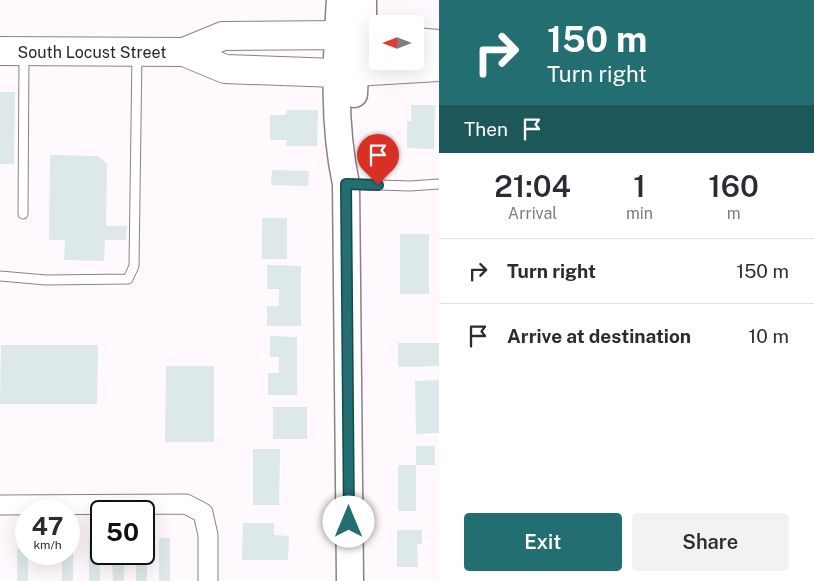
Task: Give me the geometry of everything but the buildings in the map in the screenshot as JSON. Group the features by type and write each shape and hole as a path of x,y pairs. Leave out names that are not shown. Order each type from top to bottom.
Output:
{"main road":[{"path":"340,0 359,37"},
{"path":"350,581 346,184 339,151 346,73 359,37 363,0"},
{"name":"South Locust Street","path":"12,51 184,52 223,36 359,37"},
{"path":"424,43 439,44"},
{"name":"South Locust Street","path":"184,52 225,69 346,73 439,67"}],"street":[{"path":"0,505 186,504 203,513 208,548 208,581"}],"lane":[{"path":"12,51 22,214"},
{"path":"0,276 46,280 128,279 134,266 136,52"},
{"path":"346,184 410,186 439,184"}],"route":[{"path":"349,522 346,184 378,185"}]}
